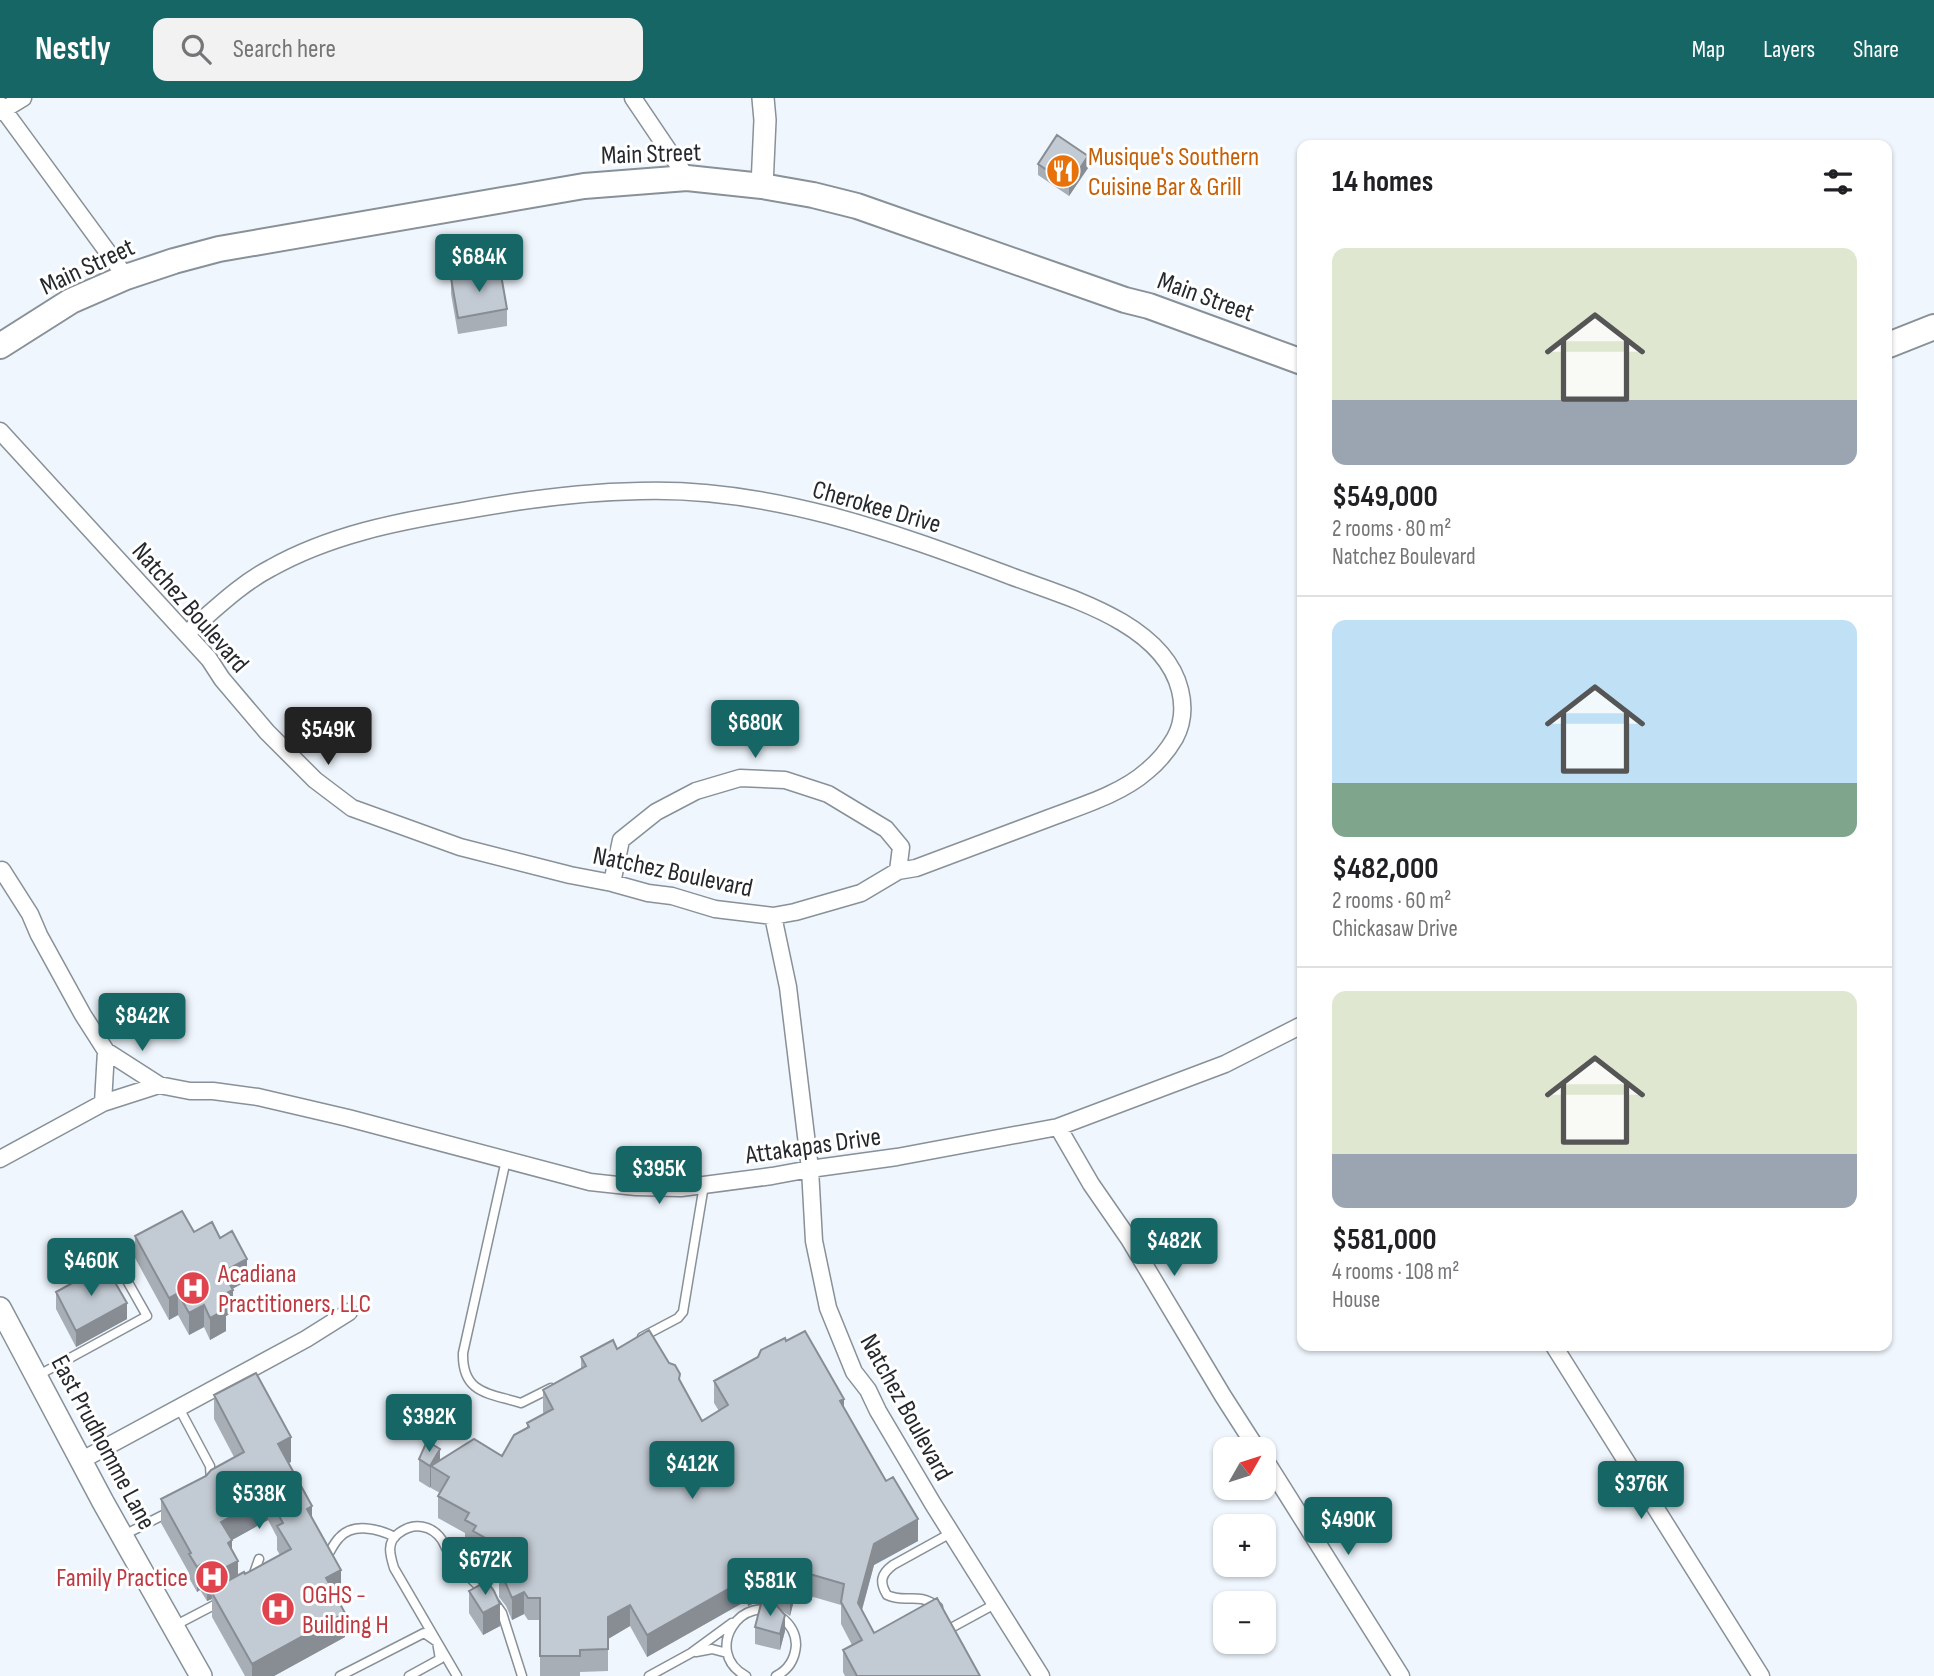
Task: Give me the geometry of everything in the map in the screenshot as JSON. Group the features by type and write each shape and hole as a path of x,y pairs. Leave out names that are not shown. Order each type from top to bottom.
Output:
{"main road":[{"name":"Main Street","path":"0,346 71,301 126,277 219,249 584,186 687,178 762,186 857,206 1149,306 1297,360"},
{"path":"1892,344 1934,327"}],"street":[{"path":"23,98 1,109 126,277"},
{"path":"633,98 687,178"},
{"path":"762,186 765,120 763,98"},
{"name":"Natchez Boulevard","path":"0,431 209,659 222,679 267,732 315,780 352,808 460,847 715,909 774,916 788,987 810,1169 814,1241 828,1308 855,1371 878,1411 951,1534 1041,1676"},
{"name":"Cherokee Drive","path":"186,634 268,569 309,549 352,534 418,518 554,496 599,492 690,491 780,505 869,526 1084,603 1125,623 1161,652 1174,671 1181,693 1183,716 1175,737 1163,756 1147,772 1129,784 1087,804 916,868 898,871 861,894 774,916"},
{"path":"612,883 621,840 656,812 686,796 740,778 785,780 828,794 886,829 901,847 898,871"},
{"path":"2,870 30,914 83,1015 106,1051 159,1085"},
{"name":"Attakapas Drive","path":"0,1159 103,1103 159,1085 190,1091 258,1097 590,1182 681,1188 897,1157 1058,1127 1225,1064 1297,1028"},
{"path":"103,1103 106,1051"},
{"path":"1058,1127 1249,1437"},
{"name":"East Prudhomme Lane","path":"0,1308 122,1536 201,1676"},
{"path":"82,1460 306,1339 349,1312"},
{"path":"1557,1351 1761,1676"},
{"path":"1276,1477 1401,1676"}],"lane":[{"path":"506,1160 463,1353 463,1368 467,1379 476,1388 521,1403 561,1382"},
{"path":"634,1342 678,1318 683,1312 705,1185"},
{"path":"37,1376 147,1316 125,1278"},
{"path":"179,1408 210,1466 210,1487"},
{"path":"122,1536 180,1506"},
{"path":"457,1676 394,1568 389,1554 391,1541 399,1532 411,1527 423,1526 433,1530 454,1561 499,1608 522,1676"},
{"path":"329,1553 340,1536 351,1531 365,1528 379,1530 395,1537"},
{"path":"951,1534 893,1565 886,1570 881,1583 887,1595 892,1598 920,1597 929,1600 948,1621 958,1640"},
{"path":"250,1586 259,1559"},
{"path":"173,1627 228,1597"},
{"path":"948,1621 995,1604"},
{"path":"649,1676 691,1653 745,1614 763,1610 778,1614 787,1621 796,1642 790,1664 776,1676"},
{"path":"736,1620 729,1630 727,1653 732,1664 746,1676"},
{"path":"340,1676 424,1633 438,1642"},
{"path":"409,1676 440,1659 438,1642"},
{"path":"691,1653 712,1649 727,1653"}],"building":[{"name":"Musique's Southern Cuisine Bar & Grill","path":"1057,135 1088,156 1069,185 1038,164"},
{"path":"500,269 507,309 458,318 451,278"},
{"name":"Acadiana Practitioners, LLC","path":"182,1211 194,1232 212,1222 220,1238 232,1231 247,1259 223,1272 233,1290 219,1297 226,1309 210,1318 204,1305 189,1313 178,1293 169,1298 135,1236"},
{"path":"105,1265 127,1303 76,1331 56,1292"},
{"path":"649,1330 669,1363 675,1365 680,1374 679,1379 702,1421 728,1405 714,1381 758,1357 761,1350 805,1331 844,1399 840,1401 886,1481 893,1477 918,1519 874,1544 858,1603 874,1633 937,1598 980,1676 857,1676 843,1650 862,1640 841,1602 844,1584 796,1570 790,1594 765,1582 767,1575 748,1584 746,1579 647,1635 630,1605 608,1617 608,1649 580,1650 580,1656 540,1656 540,1598 528,1598 524,1592 512,1598 499,1575 511,1568 509,1563 514,1554 473,1531 476,1526 465,1520 469,1513 438,1496 449,1477 431,1466 474,1439 502,1456 514,1435 529,1427 527,1423 553,1409 543,1390 586,1366 581,1357 613,1340 617,1349"},
{"path":"256,1373 291,1437 278,1444 312,1506 307,1509 341,1570 326,1578 345,1613 252,1664 212,1593 215,1591 213,1589 291,1549 277,1526 283,1523 268,1496 221,1522 232,1540 228,1543 238,1561 207,1577 189,1554 191,1553 161,1499 206,1476 211,1470 244,1452 214,1395"},
{"path":"427,1441 440,1449 430,1466 419,1459"},
{"path":"487,1581 500,1604 483,1613 469,1591"},
{"path":"762,1600 777,1606 785,1615 780,1634 755,1627"}],"place":[{"name":"Musique's Southern Cuisine Bar & Grill","path":"1063,171"},
{"name":"Acadiana Practitioners, LLC","path":"193,1288"},
{"name":"Family Practice","path":"212,1577"},
{"name":"OGHS - Building H","path":"278,1609"}]}
